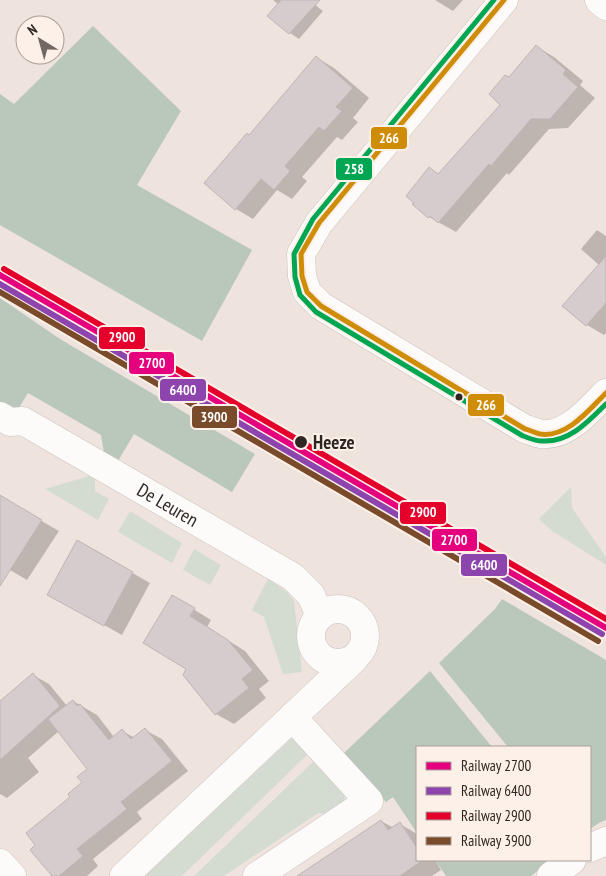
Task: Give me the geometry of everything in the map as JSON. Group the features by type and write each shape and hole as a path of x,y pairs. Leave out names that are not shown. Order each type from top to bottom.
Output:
{"street":[{"path":"504,0 318,223 301,254 302,276 307,292 321,306 526,429 541,434 558,432 577,421 606,393"},
{"path":"599,0 606,6"},
{"name":"De Leuren","path":"5,419 23,421 292,577 311,595 320,616"},
{"path":"124,876 354,659 360,652 364,644 365,635 364,627 359,619 345,610 327,611 314,622 310,640 313,649 319,657 327,662 336,664 346,663 354,659"},
{"path":"257,876 369,802 292,717"},
{"path":"591,848 606,841"},
{"path":"551,876 571,861"},
{"path":"0,863 12,876"}],"shaded area":[{"path":"89,476 95,479 95,491 109,499 98,520 45,489"},
{"path":"571,487 572,508 606,557 606,565 552,531 539,519"},
{"path":"130,511 182,543 172,563 118,532"},
{"path":"194,549 221,565 210,585 183,570"},
{"path":"268,579 287,592 294,601 302,672 283,674 264,617 252,610"},
{"path":"294,736 310,752 182,876 145,876"},
{"path":"316,759 345,789 344,810 331,815 318,813 224,876 194,876"}],"green space":[{"path":"93,26 181,111 137,185 252,250 202,341 0,225 0,94 14,104 54,65 65,65 65,54"},
{"path":"0,298 60,339 255,454 232,492 134,434 118,461 104,453 101,435 28,393 14,416 0,407"},
{"path":"502,599 606,660 606,820 591,828 591,746 507,746 439,663 495,609"},
{"path":"430,671 491,746 416,746 416,832 393,797 386,802 342,755"},
{"path":"436,861 550,861 531,876 446,876"}],"building":[{"path":"281,0 320,0 289,34 267,16"},
{"path":"536,45 566,70 563,74 578,87 550,119 531,119 491,166 489,164 438,223 430,216 428,218 406,196 429,167 438,174 500,105 489,94 505,75 509,77"},
{"path":"316,56 353,88 336,107 342,111 324,131 319,127 285,166 290,171 274,190 261,179 235,210 204,183 247,133 249,135"},
{"path":"606,256 606,303 586,326 562,306"},
{"path":"0,495 42,520 0,586"},
{"path":"77,540 133,572 104,626 47,595"},
{"path":"172,595 195,608 190,616 228,640 253,670 242,679 249,688 215,715 183,675 186,669 143,643"},
{"path":"33,673 60,706 0,760 0,701"},
{"path":"73,700 77,706 80,704 109,740 122,729 131,739 145,728 172,761 121,802 127,809 77,849 83,856 59,876 52,876 30,850 35,845 26,833 70,797 68,794 82,782 77,777 87,769 48,719"},
{"path":"381,820 388,830 400,822 416,846 416,861 422,861 400,876 297,876"}],"rail line":[{"name":"2900","path":"4,269 606,619"},
{"name":"2700","path":"0,275 606,628"},
{"name":"6400","path":"0,284 602,634"},
{"name":"3900","path":"0,292 598,641"}],"transit line":[{"name":"258","path":"494,0 313,219 294,254 295,277 300,295 316,312 523,436 539,441 552,441 570,435 606,404"},
{"name":"266","path":"504,0 319,223 301,254 302,276 307,292 321,306 525,429 540,434 559,432 577,421 606,393"}],"place":[{"name":"Heeze","path":"301,442"}]}
